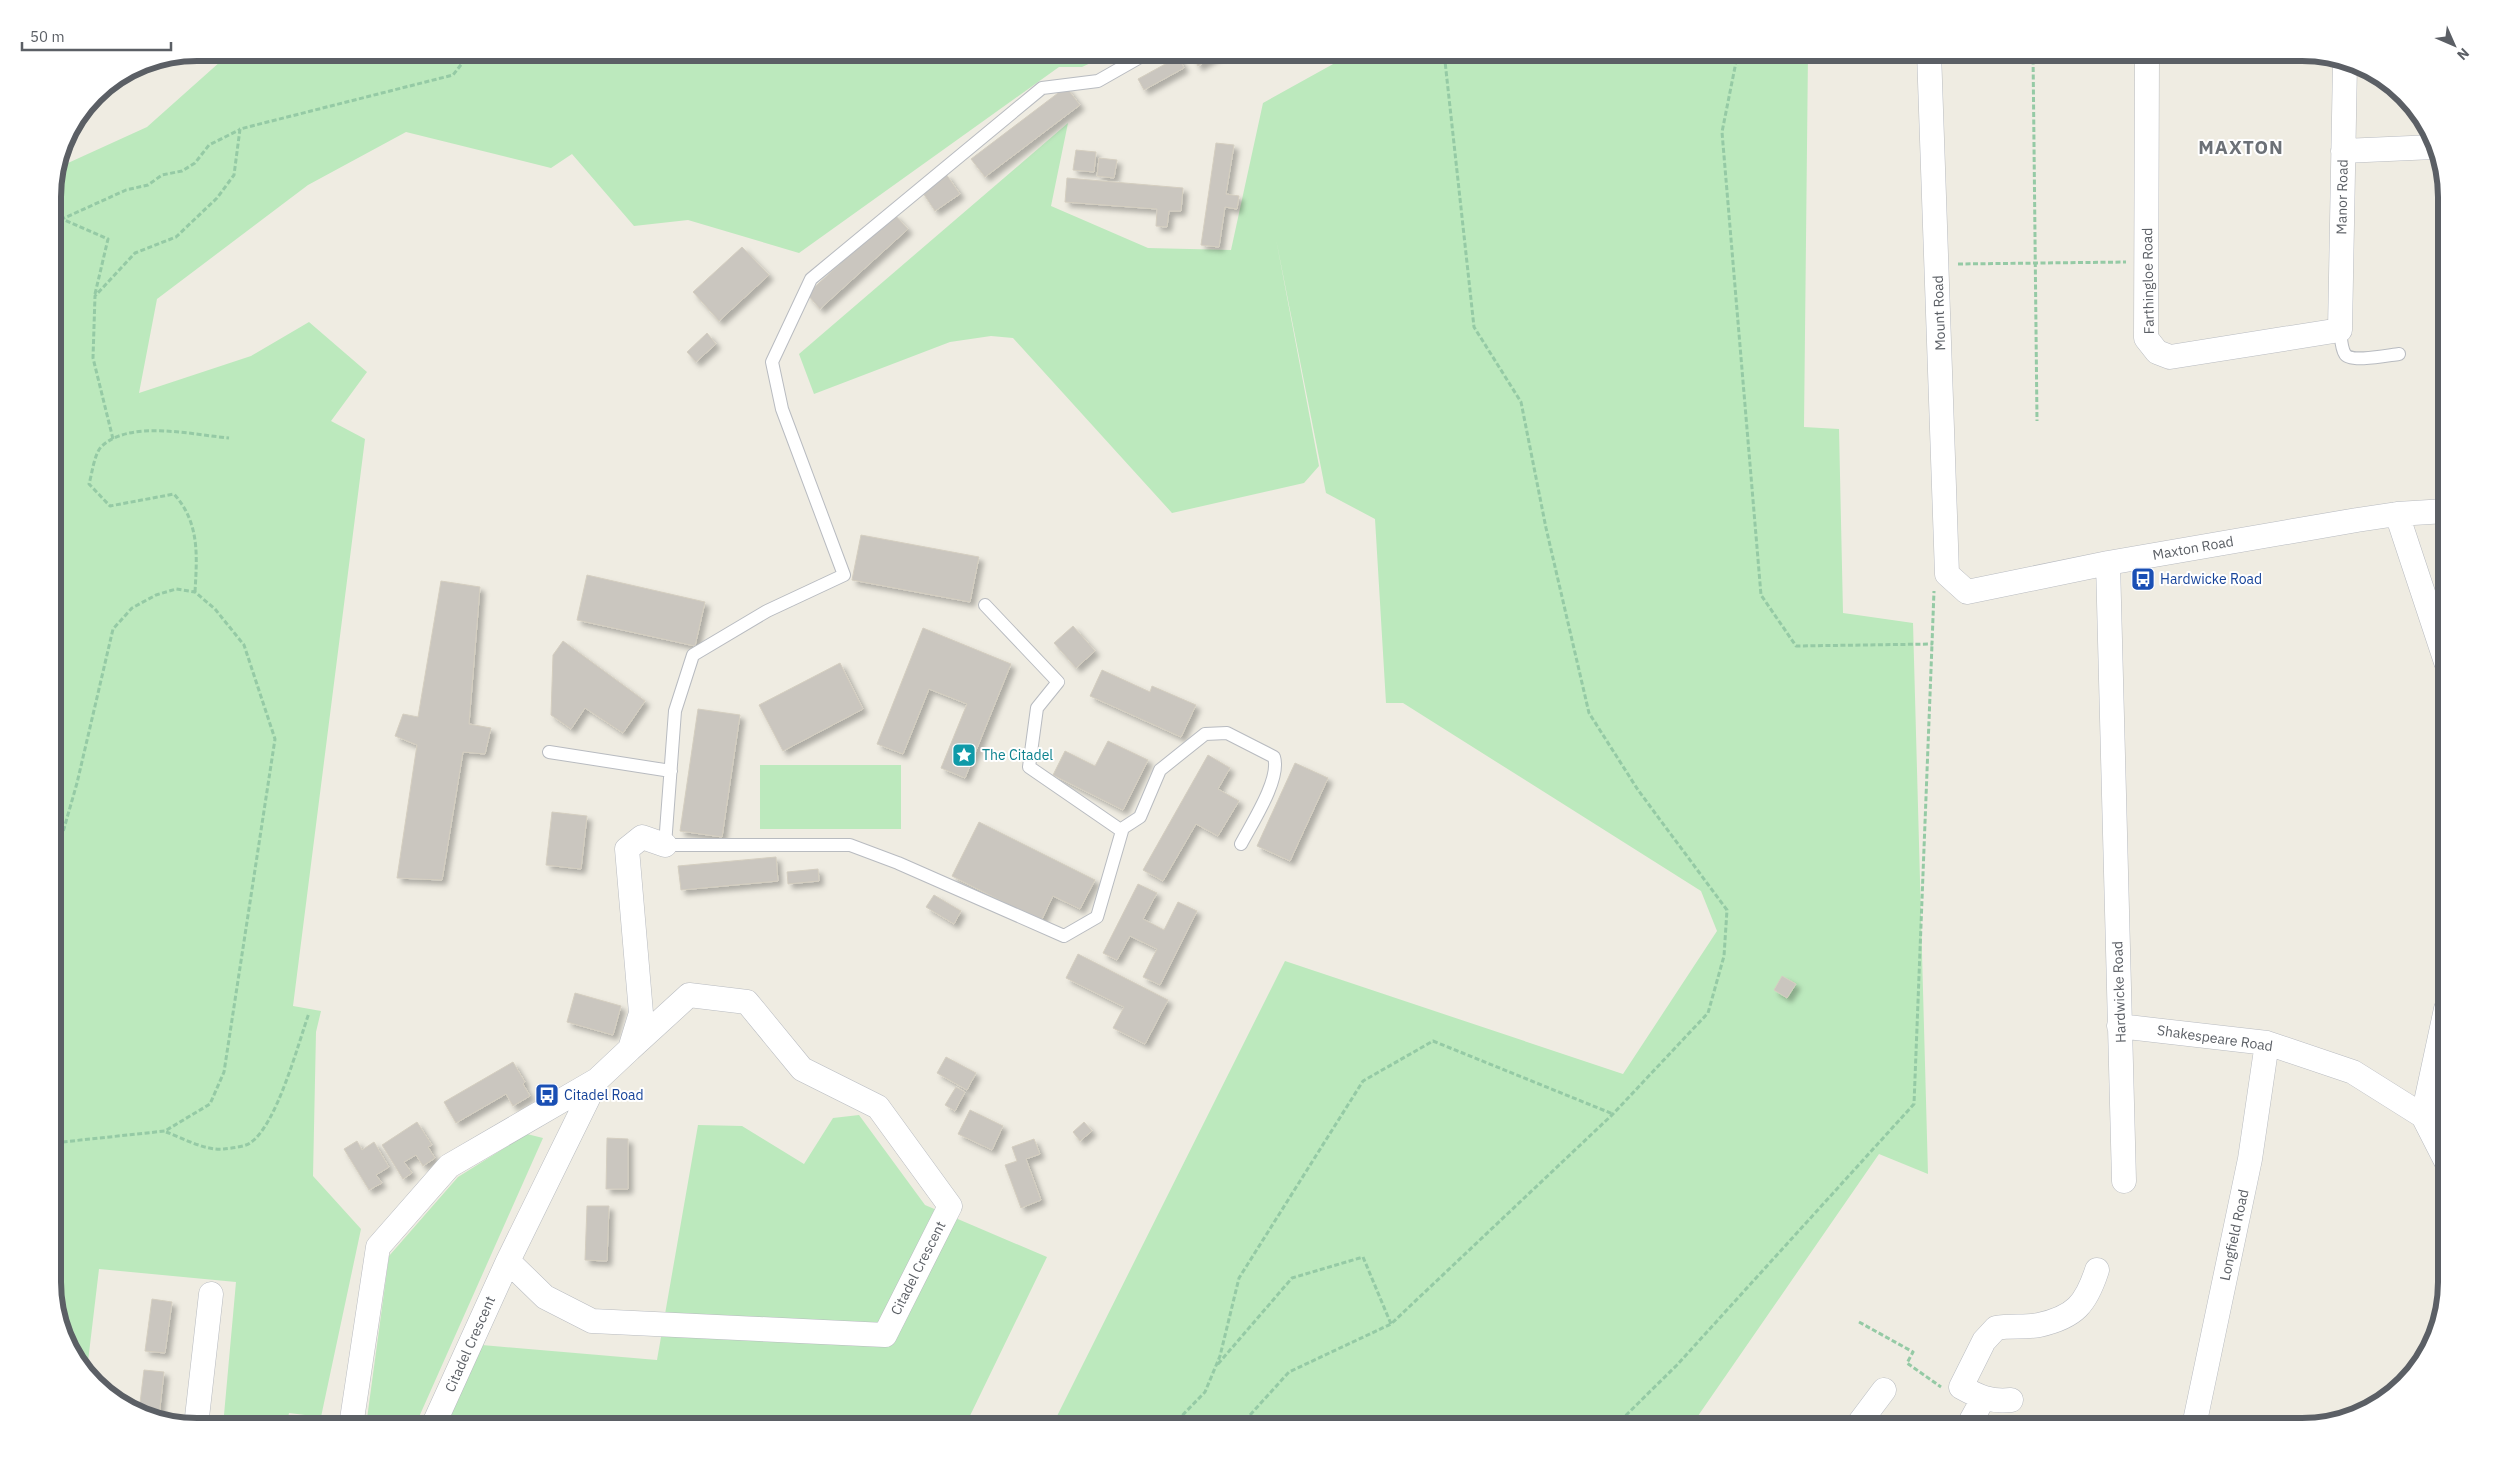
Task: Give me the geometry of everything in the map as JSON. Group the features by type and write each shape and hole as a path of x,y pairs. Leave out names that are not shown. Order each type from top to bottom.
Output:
{"street":[{"name":"Mount Road","path":"1929,61 1947,574"},
{"name":"Farthingloe Road","path":"2147,61 2146,338 2157,352 2170,357 2340,330"},
{"name":"Manor Road","path":"2340,330 2345,69"},
{"path":"2343,151 2428,147"},
{"name":"Maxton Road","path":"1947,574 1967,592 2108,563 2398,514 2437,512"},
{"path":"2398,514 2437,636"},
{"name":"Hardwicke Road","path":"2108,563 2124,1181"},
{"path":"352,1418 378,1247 449,1166 596,1080 630,1049 641,1012 626,849 642,837 665,845"},
{"name":"Citadel Crescent","path":"508,1261 544,1297 592,1322 885,1334 950,1206 878,1107 802,1069 747,1002 689,995 630,1049"},
{"name":"Shakespeare Road","path":"2119,1026 2267,1043 2353,1072 2423,1116"},
{"name":"Longfield Road","path":"2196,1418 2250,1159 2267,1043"},
{"path":"2438,1047 2423,1116 2438,1145"},
{"name":"Citadel Crescent","path":"437,1418 508,1261 596,1080"},
{"path":"2011,1400 1993,1401 1983,1399 1953,1388 1984,1342 1996,1328 2038,1325 2072,1313 2089,1294 2096,1270"},
{"path":"197,1418 211,1294"},
{"path":"1863,1418 1884,1390"},
{"path":"1972,1418 1983,1399"}],"lane":[{"path":"985,605 1058,682 1038,708 1029,767 1122,831 1097,917 1064,936 898,863 850,844 665,845 675,711 693,655 768,611 844,575 787,421 772,362 811,279 1042,88 1098,81 1133,61"},
{"path":"2340,330 2345,354 2348,357 2358,359 2399,354"},
{"path":"1120,830 1140,817 1160,770 1205,734 1227,733 1274,757 1277,767 1264,800 1241,844"},
{"path":"549,752 671,771"}],"path":[{"path":"113,439 92,358 95,296 108,239 62,219 126,190 148,185 162,175 182,171 195,163 209,145 240,129 453,75 464,61"},
{"path":"1247,1418 1289,1372 1391,1324 1614,1114 1708,1012 1724,956 1727,910 1638,790 1589,713 1546,528 1521,402 1474,327 1445,61"},
{"path":"1736,61 1722,132 1761,595 1796,646 1932,644"},
{"path":"2033,61 2037,420"},
{"path":"95,296 135,253 176,237 217,198 234,175 240,129"},
{"path":"1937,264 2146,262"},
{"path":"195,592 197,552 195,530 182,503 174,494 110,506 89,484 100,449 113,439 147,430 229,438"},
{"path":"1623,1418 1677,1365 1914,1104 1934,580 1947,574"},
{"path":"62,836 77,783 113,629 132,608 156,595 176,589 195,592 215,609 244,645 275,739 224,1072 210,1104 165,1131 62,1142"},
{"path":"165,1131 202,1145 222,1150 249,1144 263,1128 280,1098 310,1013"},
{"path":"1180,1418 1205,1392 1220,1356 1239,1278 1363,1081 1433,1041 1614,1114"},
{"path":"1215,1368 1292,1278 1363,1257 1391,1324"},
{"path":"1859,1322 1913,1352 1907,1363 1953,1388"}],"green space":[{"path":"221,61 1095,61 1082,67 1059,67 799,253 688,220 634,226 572,154 551,168 406,132 308,185 157,299 139,393 251,356 309,322 367,372 331,421 365,439 293,1006 321,1011 316,1032 313,1176 361,1229 321,1417 289,1413 288,1418 224,1418 236,1282 99,1269 88,1363 79,1350 64,1309 62,1291 62,179 65,164 147,127"},
{"path":"1339,61 1808,61 1804,427 1839,429 1843,613 1913,623 1928,1174 1879,1154 1697,1418 1056,1418 1285,961 1623,1074 1717,931 1701,891 1403,703 1386,703 1375,519 1326,493 1276,239 1319,466 1304,483 1172,513 1013,338 991,336 950,342 814,394 799,354 1068,123 1051,206 1148,248 1231,250 1263,103"},
{"path":"760,765 901,765 901,829 760,829"},
{"path":"859,1115 925,1205 1047,1257 969,1418 446,1418 482,1345 657,1360 698,1125 742,1126 804,1164 833,1118"},
{"path":"527,1134 543,1138 419,1418 367,1418 389,1256 458,1177"}],"building":[{"path":"1171,61 1180,61 1184,68 1144,90 1138,79"},
{"path":"1195,61 1207,61 1198,66"},
{"path":"1066,87 1080,105 985,177 971,159"},
{"path":"1216,143 1234,145 1226,194 1239,196 1237,209 1225,207 1219,247 1201,245"},
{"path":"1076,150 1096,152 1094,172 1073,170"},
{"path":"1099,158 1117,160 1114,178 1097,176"},
{"path":"946,174 960,194 935,211 921,190"},
{"path":"1067,178 1183,188 1181,211 1169,211 1167,227 1156,226 1157,209 1065,202"},
{"path":"894,214 908,229 820,309 807,294"},
{"path":"742,247 769,275 719,321 693,292"},
{"path":"707,333 716,344 696,362 687,352"},
{"path":"861,535 979,557 970,602 852,580"},
{"path":"587,575 705,602 695,646 577,620"},
{"path":"441,581 480,587 469,724 491,728 485,754 463,752 442,880 397,878 417,745 395,736 403,714 418,717"},
{"path":"1073,626 1095,651 1076,668 1054,643"},
{"path":"923,628 1011,664 965,778 941,768 967,704 929,689 903,754 877,744"},
{"path":"563,641 645,701 623,733 585,708 571,729 551,715 553,655"},
{"path":"840,663 863,709 783,751 759,705"},
{"path":"1102,670 1150,692 1152,686 1196,705 1181,737 1090,696"},
{"path":"698,709 740,715 722,837 680,831"},
{"path":"1108,741 1148,760 1123,810 1053,775 1065,751 1095,766"},
{"path":"1208,755 1230,768 1218,789 1239,801 1218,836 1196,824 1163,881 1143,870"},
{"path":"1295,763 1328,778 1290,861 1257,846"},
{"path":"552,812 587,816 581,869 546,865"},
{"path":"979,822 1095,880 1080,909 1053,896 1041,921 952,876"},
{"path":"776,857 778,881 681,890 678,866"},
{"path":"818,869 819,881 788,884 787,872"},
{"path":"1138,884 1157,893 1143,919 1164,930 1178,902 1197,911 1160,985 1143,977 1157,949 1130,936 1117,960 1103,953"},
{"path":"934,895 961,911 954,924 926,907"},
{"path":"1078,954 1168,1000 1145,1044 1113,1028 1124,1007 1066,978"},
{"path":"1782,976 1796,984 1787,998 1774,990"},
{"path":"575,993 621,1006 613,1035 567,1022"},
{"path":"946,1057 976,1073 967,1090 937,1073"},
{"path":"513,1062 525,1082 523,1084 530,1096 513,1106 506,1094 456,1123 444,1102"},
{"path":"956,1087 965,1092 955,1111 945,1105"},
{"path":"970,1110 1003,1126 992,1150 958,1134"},
{"path":"417,1122 432,1145 428,1147 435,1158 423,1166 416,1155 404,1162 412,1173 403,1179 382,1145"},
{"path":"1084,1122 1092,1131 1080,1141 1073,1132"},
{"path":"607,1138 628,1139 628,1189 606,1189"},
{"path":"1034,1139 1040,1154 1026,1159 1041,1200 1021,1208 1005,1165 1017,1161 1012,1147"},
{"path":"357,1141 362,1150 374,1142 389,1167 376,1175 382,1183 369,1190 344,1149"},
{"path":"587,1206 609,1206 607,1261 585,1260"},
{"path":"152,1299 172,1302 165,1353 145,1351"},
{"path":"144,1370 164,1372 159,1412 140,1405"}],"place":[{"name":"Hardwicke Road","path":"2143,579"},
{"name":"The Citadel","path":"964,755"},
{"name":"Citadel Road","path":"547,1095"}],"district":[{"name":"MAXTON","path":"2241,147"}]}
